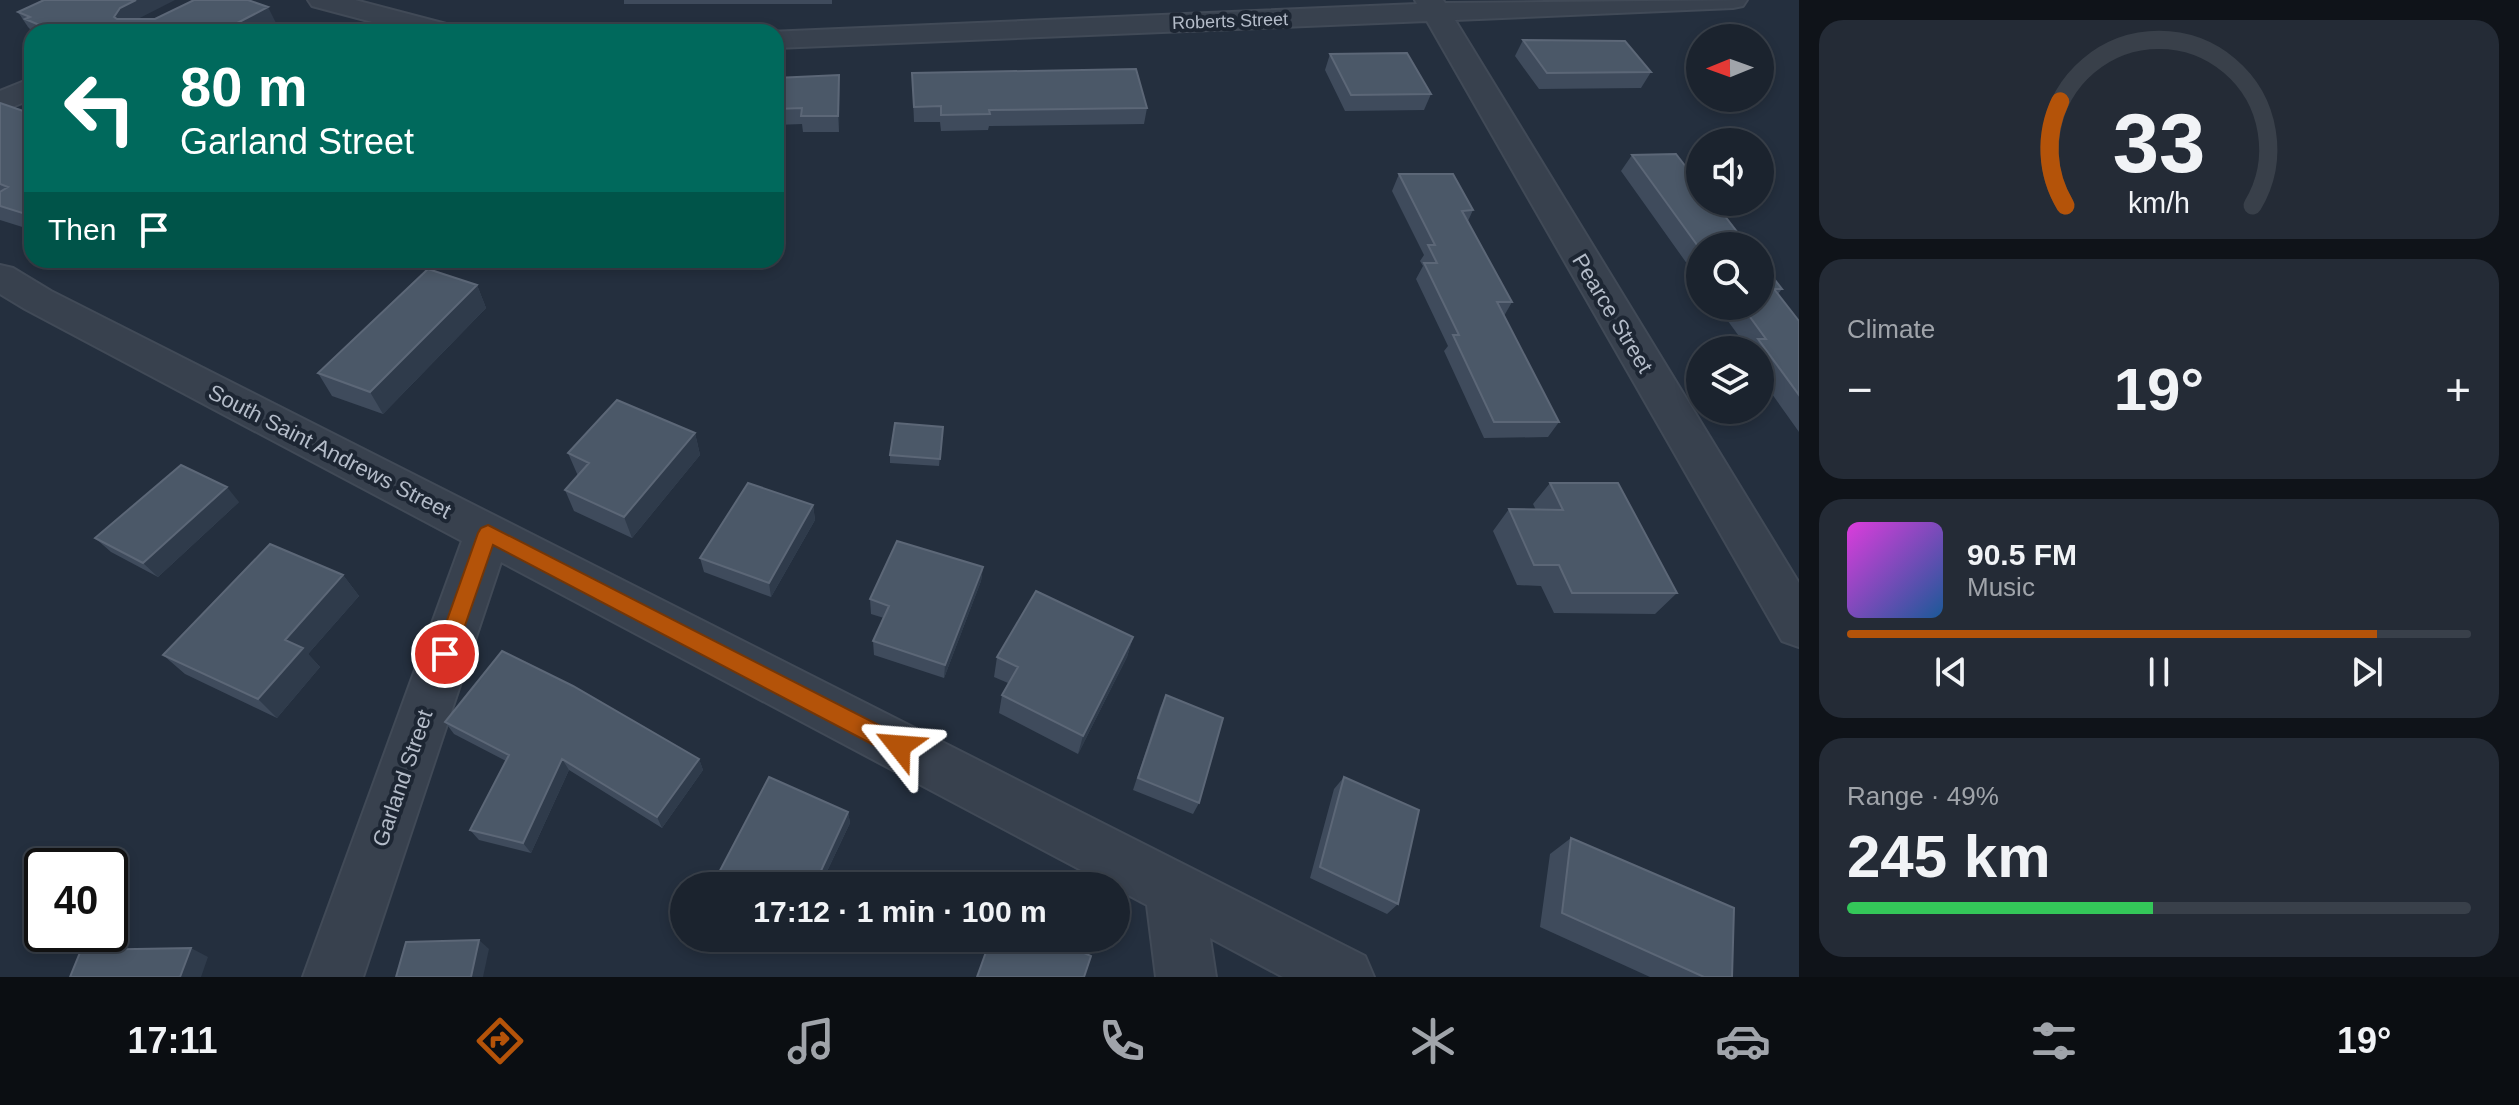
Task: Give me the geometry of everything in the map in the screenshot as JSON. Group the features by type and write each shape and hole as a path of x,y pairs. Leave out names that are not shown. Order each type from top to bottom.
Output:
{"street":[{"path":"322,0 414,24"},
{"name":"Roberts Street","path":"784,39 1431,6 1733,0"},
{"name":"Pearce Street","path":"1431,6 1799,626"},
{"path":"0,103 24,91"},
{"name":"South Saint Andrews Street","path":"0,277 38,300 1344,977"},
{"name":"Garland Street","path":"333,977 488,533"},
{"path":"1173,889 1186,977"}],"building":[{"path":"44,0 136,0 120,8 114,17 117,19 155,19 194,0 248,0 268,7 235,24 37,24 18,12"},
{"path":"1523,40 1625,41 1651,72 1547,73"},
{"path":"1407,53 1431,94 1351,95 1330,54"},
{"path":"1136,69 1147,108 989,110 990,114 941,115 941,106 914,107 912,73"},
{"path":"839,75 838,116 801,116 802,108 784,109 784,78"},
{"path":"0,103 24,111 24,214 0,206 0,192 8,187 0,184"},
{"path":"1676,154 1686,167 1686,216 1725,216 1737,232 1688,232 1632,155"},
{"path":"1399,174 1453,174 1473,210 1462,211 1512,302 1497,302 1559,422 1494,422 1453,335 1459,335 1424,263 1437,263 1428,245 1435,245"},
{"path":"428,269 477,285 370,392 318,373"},
{"path":"1774,279 1782,289 1774,289"},
{"path":"1774,289 1799,321 1799,395 1774,361 1774,336 1764,336 1752,320 1774,320"},
{"path":"617,400 695,433 624,517 565,490 589,463 568,453"},
{"path":"895,423 943,427 940,459 890,455"},
{"path":"181,465 227,487 143,563 95,538"},
{"path":"748,483 813,505 769,583 700,558"},
{"path":"1550,483 1618,483 1677,593 1572,593 1559,565 1534,565 1509,509 1563,510"},
{"path":"897,541 983,567 945,665 873,641 889,606 870,599"},
{"path":"270,544 343,575 285,640 303,648 258,699 163,655"},
{"path":"1036,591 1133,637 1083,736 1002,695 1018,667 997,657"},
{"path":"502,651 573,686 699,759 657,817 562,759 523,843 470,830 509,755 445,722"},
{"path":"1166,695 1223,718 1199,803 1138,778"},
{"path":"769,777 848,812 820,872 719,872"},
{"path":"1344,777 1419,810 1398,904 1320,867"},
{"path":"1571,838 1734,908 1732,977 1704,977 1562,913"},
{"path":"479,940 471,977 396,977 406,942"},
{"path":"191,948 180,977 70,977 80,952 128,952 128,949"},
{"path":"986,952 1082,952 1091,956 1084,977 977,977"}],"route":[{"path":"445,654 488,533 899,746"}]}
